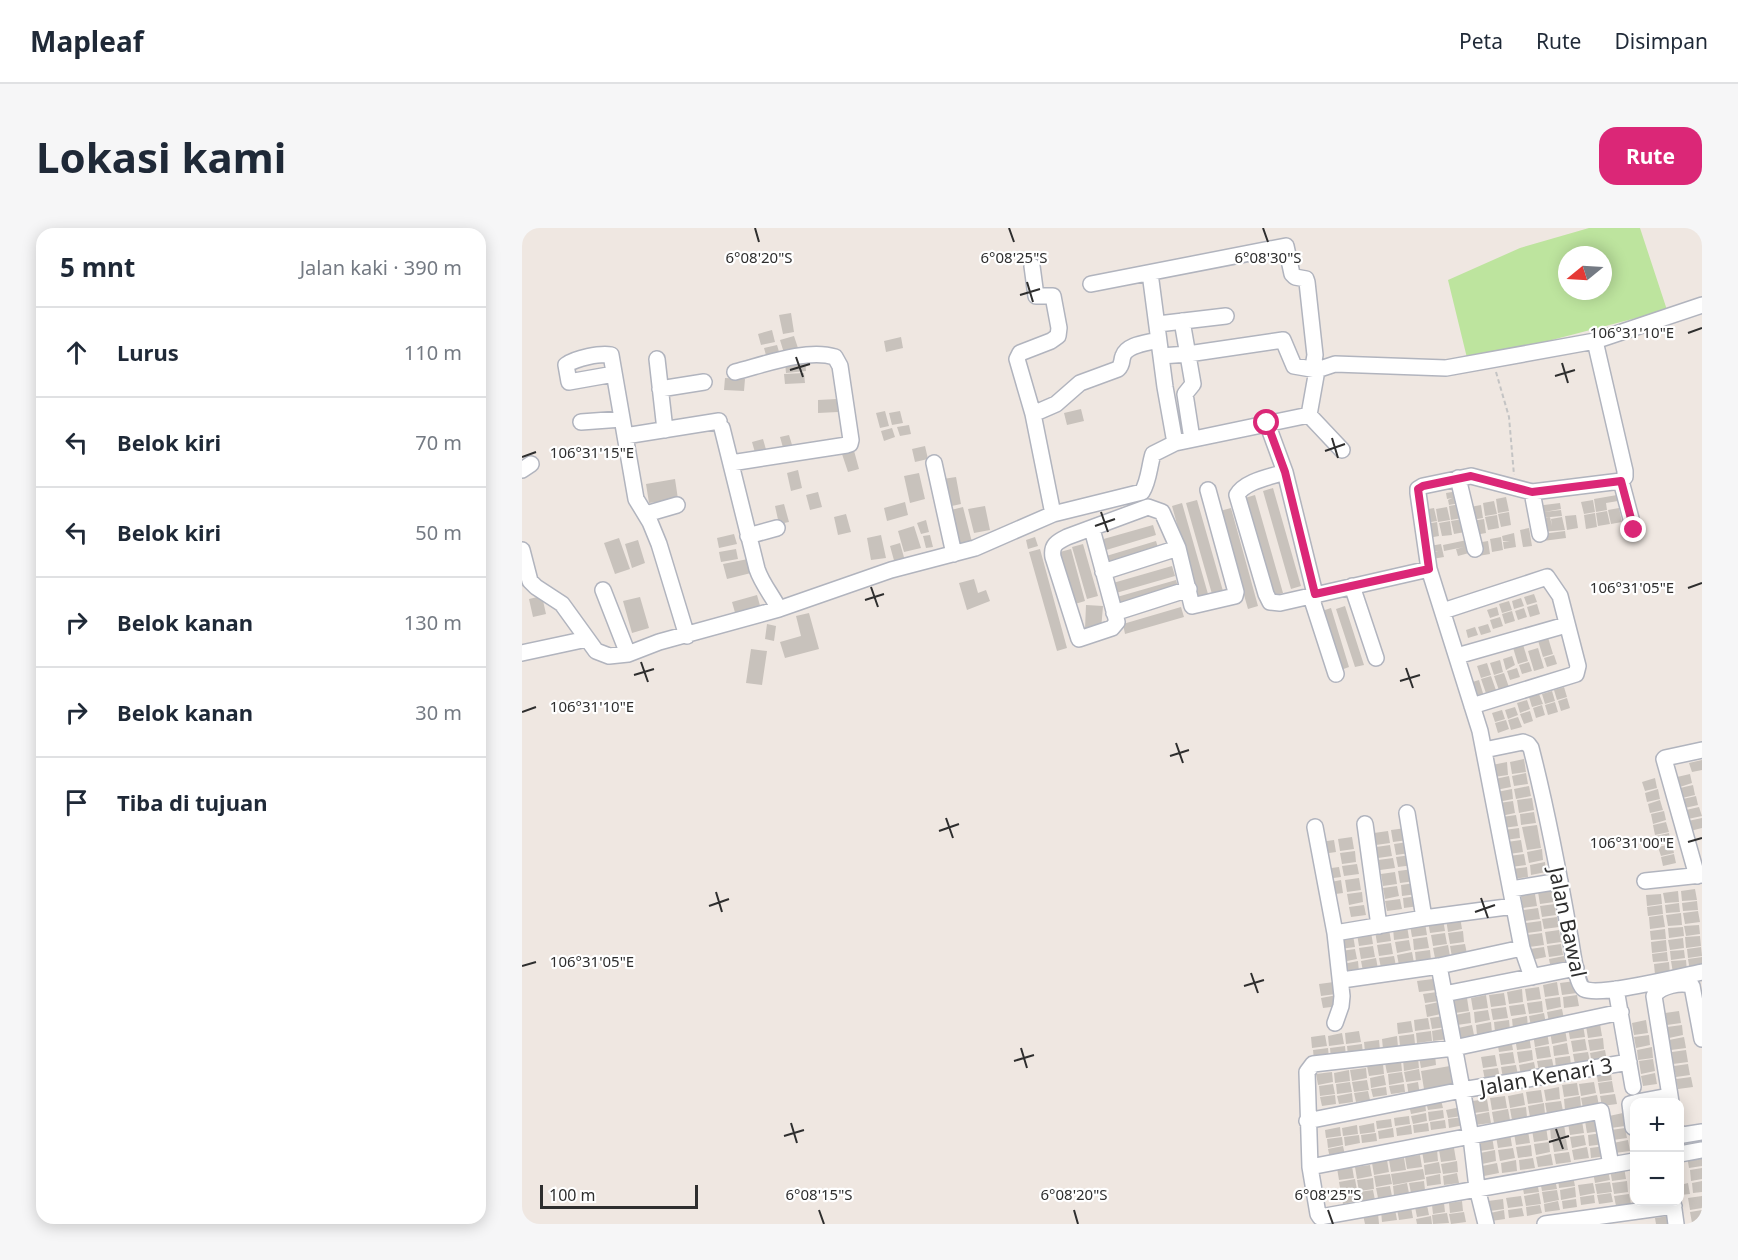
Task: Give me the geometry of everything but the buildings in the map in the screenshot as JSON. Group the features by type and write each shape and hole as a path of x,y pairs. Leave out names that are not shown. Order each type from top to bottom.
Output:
{"street":[{"path":"1091,284 1286,246 1292,274 1295,277 1306,279 1307,282 1315,355 1309,415"},
{"path":"1032,266 1035,294 1040,297 1051,294 1053,296 1059,328 1058,336 1017,356 1033,414 1053,514"},
{"path":"1150,273 1158,324 1158,340 1175,442"},
{"path":"1161,356 1282,340 1285,342 1292,365 1315,369 1335,364 1434,369 1595,341 1702,304"},
{"path":"1158,324 1226,316"},
{"path":"1182,321 1193,384 1185,394 1192,439"},
{"path":"1033,414 1056,404 1080,382 1118,369 1125,351 1131,347 1158,340"},
{"path":"1532,977 1522,948 1484,750 1429,569 1418,489 1471,476 1532,492 1621,481 1625,477 1624,471 1595,341"},
{"path":"731,463 847,445 851,440 840,366 835,357 819,354 799,356 735,372"},
{"path":"657,358 665,430"},
{"path":"614,374 636,499 640,509 646,514 659,544 687,636"},
{"path":"660,389 704,382"},
{"path":"522,550 530,581 562,604 596,651 609,656 628,654 659,642 779,609 891,570 975,548 1053,514 1142,492 1147,484 1153,454 1175,442 1267,423 1274,424 1309,415"},
{"path":"1309,415 1342,450"},
{"path":"581,422 622,419"},
{"path":"1267,423 1285,472 1315,594 1314,603 1336,674"},
{"path":"625,436 720,425 762,584 770,592 779,609"},
{"path":"934,463 954,554"},
{"path":"1285,472 1248,485 1240,489 1237,495 1270,602 1280,603 1429,569"},
{"path":"1458,478 1475,549"},
{"path":"1621,481 1634,530"},
{"path":"1142,492 1148,507"},
{"path":"1532,492 1540,534"},
{"path":"1092,529 1117,622 1115,626 1077,639 1052,549 1056,543 1148,507 1162,512 1178,548 1194,607 1232,597 1236,592 1210,497 1237,495"},
{"path":"646,514 677,505"},
{"path":"748,536 777,528"},
{"path":"1103,572 1178,548"},
{"path":"1443,611 1547,577 1560,596 1578,666 1576,674 1472,706"},
{"path":"1352,586 1376,658"},
{"path":"1114,613 1189,589"},
{"path":"603,590 628,654"},
{"path":"1457,656 1566,625"},
{"path":"522,653 587,639"},
{"name":"Jalan Bawal","path":"1484,750 1523,742 1531,748 1579,982 1584,989 1597,991 1616,989 1702,972"},
{"path":"1645,881 1699,875 1664,759 1702,750"},
{"path":"1407,813 1424,918"},
{"path":"1365,824 1379,926"},
{"path":"1315,827 1342,980 1341,1006 1335,1023"},
{"path":"1511,889 1560,881"},
{"path":"1335,933 1514,906"},
{"path":"1342,980 1439,966 1522,948"},
{"path":"1439,966 1471,1137 1477,1188 1486,1224"},
{"path":"1444,994 1576,968"},
{"path":"1670,1098 1654,996 1656,992 1662,988 1687,984 1692,986 1702,1039"},
{"path":"1616,989 1633,1087"},
{"path":"1621,1012 1454,1048 1313,1064 1307,1072 1307,1121 1310,1167 1320,1217 1630,1162"},
{"name":"Jalan Kenari 3","path":"1307,1121 1462,1090 1629,1062"},
{"path":"1310,1167 1601,1111 1611,1165"},
{"path":"1684,1135 1702,1132"},
{"path":"1684,1153 1702,1150"},
{"path":"1545,1224 1660,1206"},
{"path":"1673,1206 1676,1224"}],"path":[{"path":"1492,360 1509,417 1515,487"}],"green space":[{"path":"1589,228 1640,228 1667,310 1468,362 1448,280 1520,248"}],"route":[{"path":"1267,423 1285,472 1315,594 1429,569 1418,489 1458,478 1471,476 1483,478 1532,492 1621,481 1634,530"}]}
